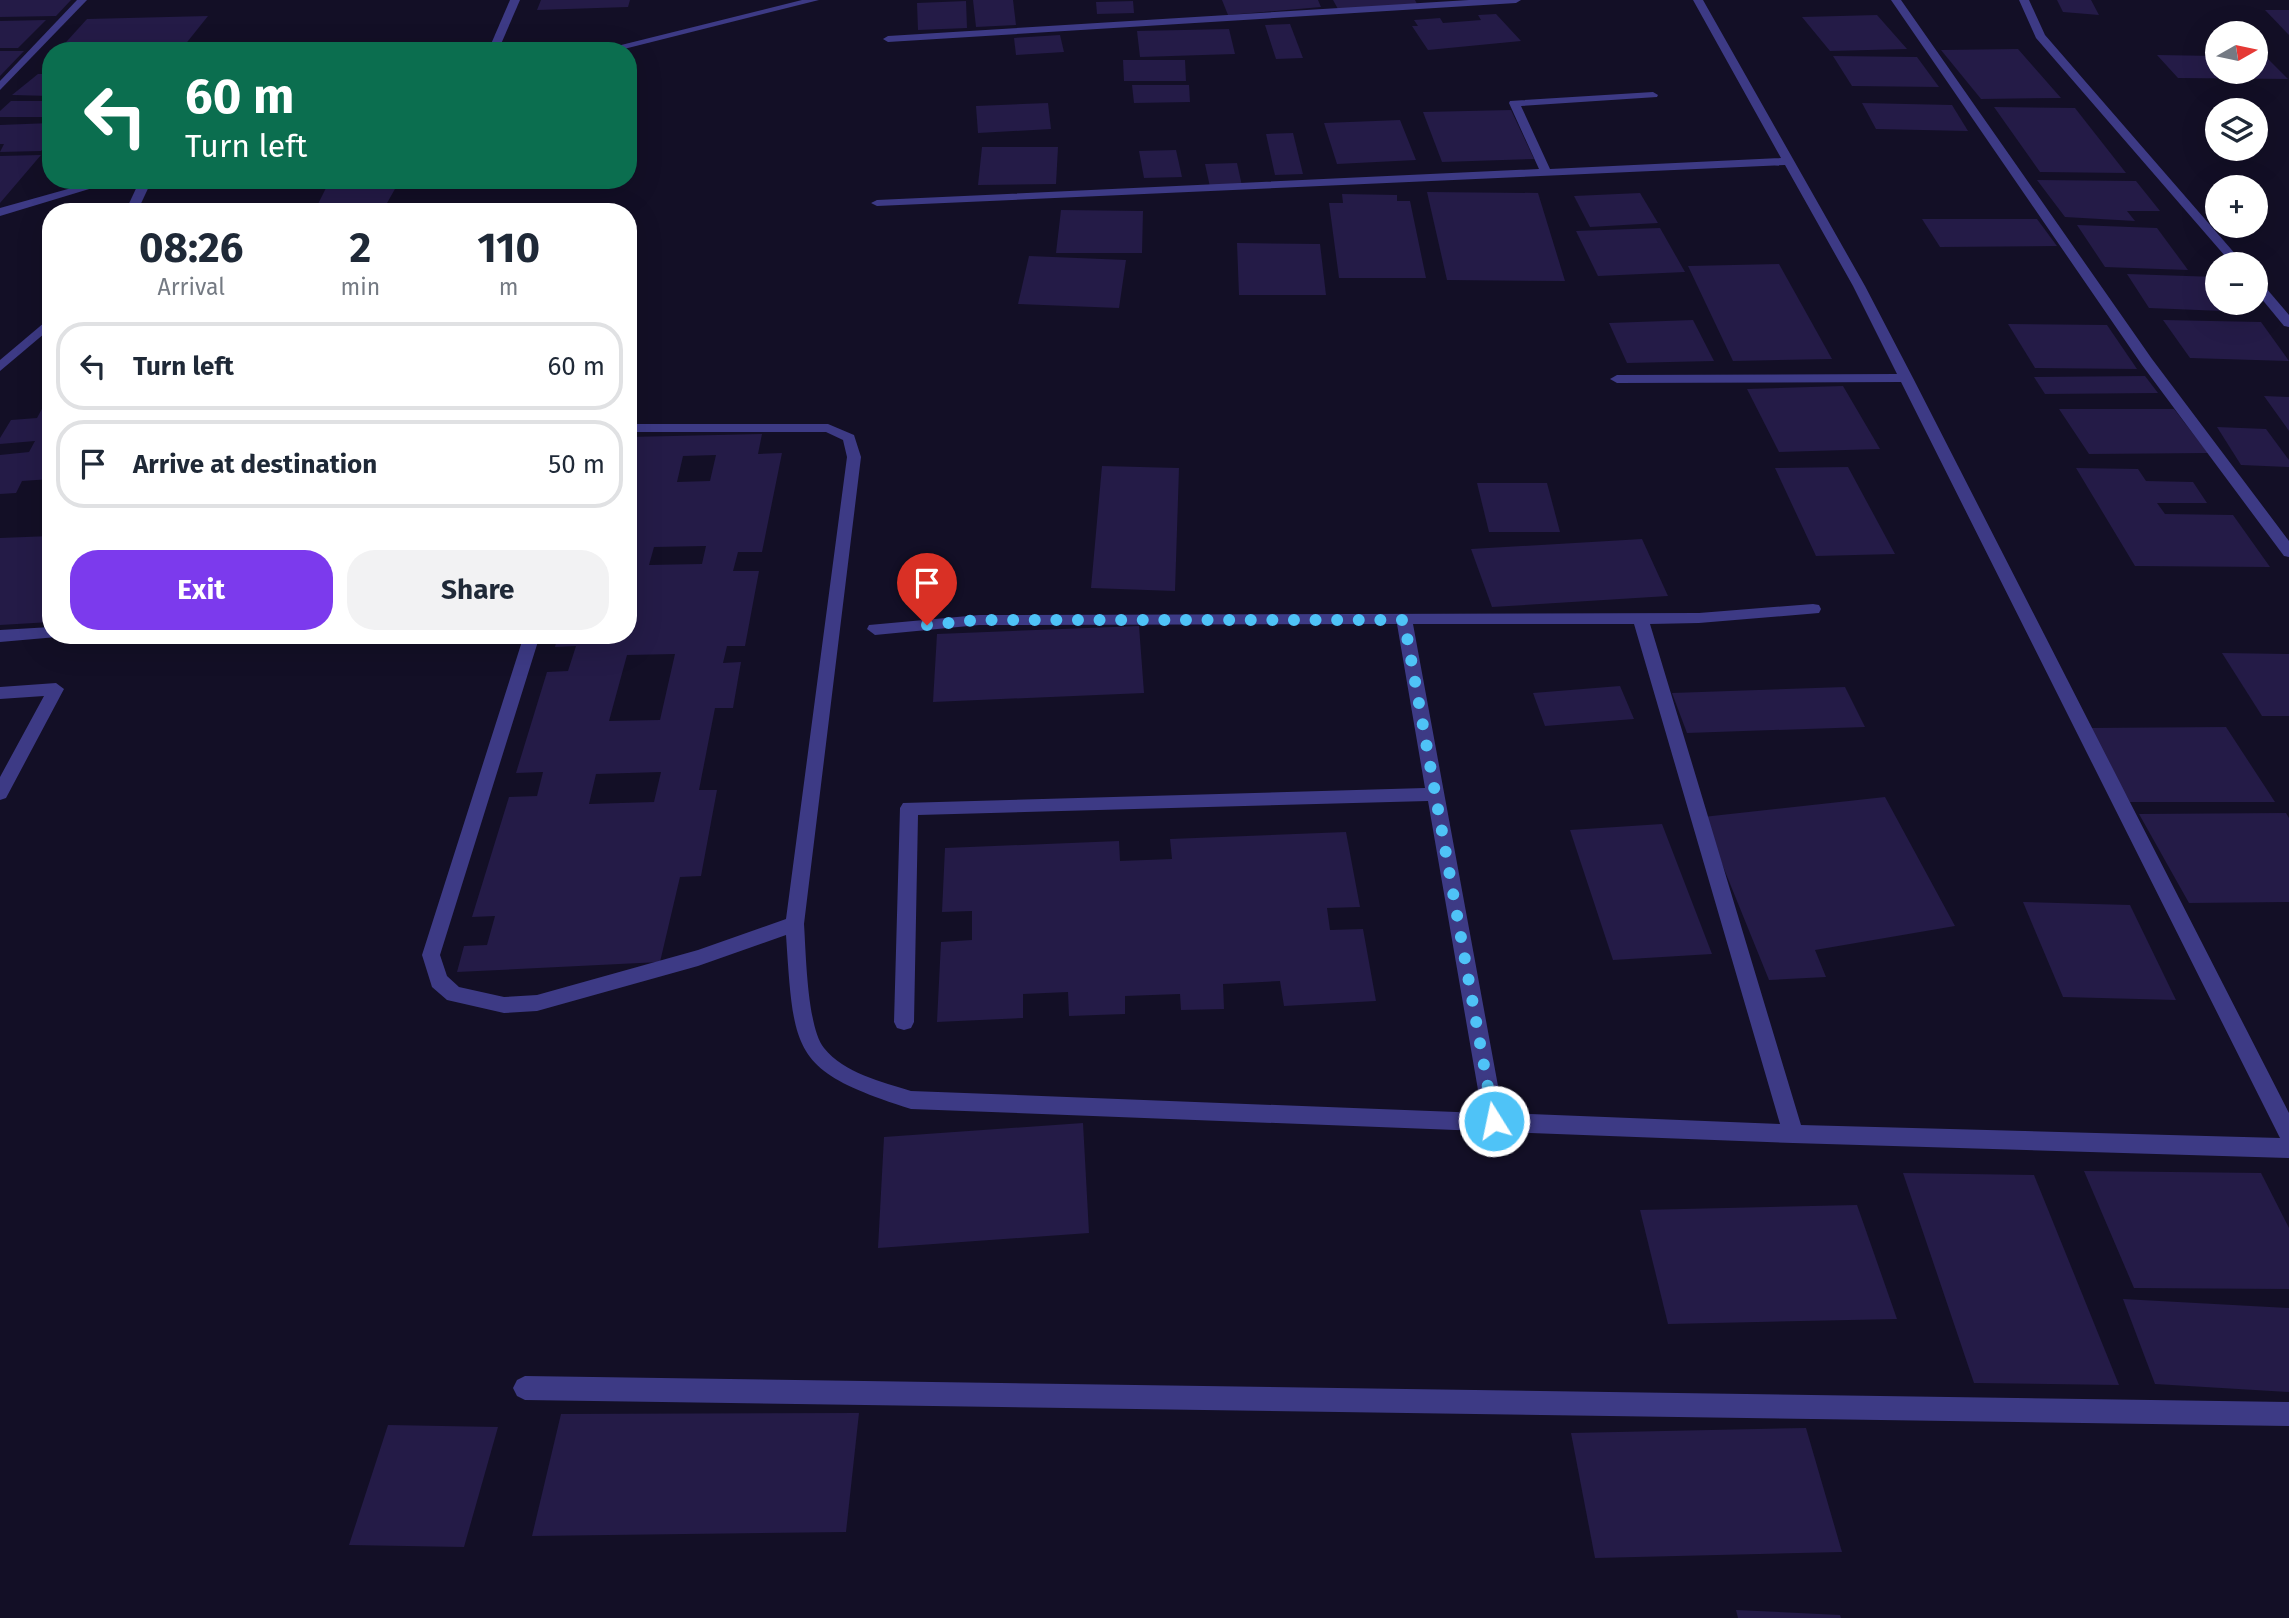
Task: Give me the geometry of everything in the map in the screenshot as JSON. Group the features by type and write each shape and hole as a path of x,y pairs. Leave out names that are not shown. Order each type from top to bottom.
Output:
{"street":[{"path":"42,42 82,0"},
{"path":"498,42 515,0"},
{"path":"633,42 729,14 814,0"},
{"path":"888,39 1516,0"},
{"path":"1698,0 1789,161 1906,378 2289,1134"},
{"path":"1896,0 2147,362 2289,552"},
{"path":"2024,0 2040,36 2228,252"},
{"path":"0,87 42,42"},
{"path":"1547,174 1514,103 1653,95"},
{"path":"877,203 1789,161"},
{"path":"0,212 81,189"},
{"path":"2268,299 2289,323"},
{"path":"0,367 42,329"},
{"path":"1617,379 1906,378"},
{"path":"637,428 828,428 849,438 854,457 794,924 800,1000 814,1052 853,1080 911,1100 1793,1134 2289,1148"},
{"path":"875,629 979,620 1699,618 1813,609"},
{"path":"1640,617 1793,1134"},
{"path":"1404,620 1494,1121"},
{"path":"0,636 42,634"},
{"path":"529,644 431,955 439,981 454,995 504,1005 537,1003 698,958 794,924"},
{"path":"0,694 56,689 0,793"},
{"path":"904,1022 909,808 1436,794"},
{"path":"525,1388 2289,1414"}],"building":[{"path":"0,0 71,0 56,16 0,17"},
{"path":"541,0 630,0 628,7 537,10"},
{"path":"973,0 1013,0 1016,25 976,27"},
{"path":"1222,0 1318,0 1321,7 1228,15"},
{"path":"1333,0 1415,0 1417,4 1338,9"},
{"path":"2057,0 2091,0 2099,15 2063,12"},
{"path":"966,1 967,28 918,30 917,3"},
{"path":"1133,1 1134,13 1097,14 1096,2"},
{"path":"2265,10 2289,10 2289,35"},
{"path":"1496,14 1521,41 1428,50 1412,26 1418,26 1414,20 1440,18 1443,23 1481,20 1478,15"},
{"path":"1877,15 1907,49 1830,51 1802,17"},
{"path":"208,16 187,42 66,42 87,19"},
{"path":"46,20 18,48 0,48 0,21"},
{"path":"1290,24 1303,58 1276,59 1265,25"},
{"path":"1229,29 1235,54 1140,57 1137,31"},
{"path":"1060,35 1064,52 1016,55 1014,38"},
{"path":"2018,49 2061,98 1981,99 1941,50"},
{"path":"0,51 24,51 0,76"},
{"path":"2157,55 2205,56 2205,78 2178,78"},
{"path":"1833,56 1917,57 1939,87 1852,86"},
{"path":"2268,59 2288,79 2268,79"},
{"path":"1123,60 1185,60 1186,81 1124,81"},
{"path":"38,74 42,74 42,96 12,95"},
{"path":"1132,85 1189,85 1190,102 1134,103"},
{"path":"11,101 42,101 42,117 0,117 0,111"},
{"path":"1048,103 1051,129 978,133 976,106"},
{"path":"1862,103 1952,105 1968,131 1876,129"},
{"path":"1994,107 2075,108 2126,173 2040,172"},
{"path":"1511,110 1534,159 1442,162 1423,112"},
{"path":"1400,120 1416,160 1337,164 1324,123"},
{"path":"42,123 42,150 0,152 4,144 0,144 0,125"},
{"path":"1293,133 1303,174 1275,175 1266,134"},
{"path":"982,147 1058,147 1056,184 978,185"},
{"path":"1176,150 1182,177 1144,178 1139,151"},
{"path":"41,155 0,203 0,156"},
{"path":"1237,163 1242,186 1210,187 1205,164"},
{"path":"2037,180 2136,181 2160,211 2127,211 2135,221 2065,217"},
{"path":"326,189 395,189 387,203 318,203"},
{"path":"1427,192 1538,193 1565,281 1447,280"},
{"path":"1640,193 1658,223 1590,227 1574,196"},
{"path":"1342,194 1397,195 1397,201 1410,201 1426,278 1339,278 1329,203 1343,203"},
{"path":"1061,210 1143,211 1142,253 1056,253"},
{"path":"1922,219 2037,219 2057,246 1940,247"},
{"path":"2077,225 2157,228 2188,270 2105,267"},
{"path":"1660,228 1685,272 1598,276 1576,231"},
{"path":"1237,243 1320,244 1326,295 1239,295"},
{"path":"1029,256 1126,260 1119,308 1018,304"},
{"path":"1779,264 1832,359 1733,361 1688,266"},
{"path":"2127,274 2205,277 2205,310 2149,308"},
{"path":"1693,320 1714,361 1627,363 1609,323"},
{"path":"2163,320 2261,322 2289,361 2190,358"},
{"path":"2008,324 2107,325 2137,369 2035,368"},
{"path":"2145,376 2158,393 2045,394 2034,377"},
{"path":"1843,386 1880,449 1779,452 1747,389"},
{"path":"2264,396 2289,397 2289,431"},
{"path":"42,409 42,480 22,481 16,493 0,494 0,455 29,452 35,441 0,444 0,438 11,420 37,418"},
{"path":"2059,409 2174,409 2208,453 2089,454"},
{"path":"2217,427 2266,429 2289,460 2289,467 2241,465"},
{"path":"762,434 758,454 782,453 762,552 738,552 733,571 759,571 745,646 727,646 723,663 741,662 733,708 715,708 699,790 717,790 701,876 680,877 660,962 457,972 464,946 487,945 495,916 472,917 509,797 537,796 543,772 516,773 547,672 568,671 576,646 555,647 556,644 637,644 637,437","holes":["716,455 710,481 677,482 683,456","706,546 702,564 649,565 654,547","675,654 660,720 609,721 627,655","661,772 654,802 589,804 596,774"]},
{"path":"1102,466 1179,468 1175,591 1091,588"},
{"path":"1848,467 1895,554 1816,556 1775,468"},
{"path":"2076,468 2138,469 2146,481 2193,482 2207,503 2157,503 2165,514 2233,515 2270,567 2135,566"},
{"path":"1477,483 1547,483 1560,532 1489,532"},
{"path":"42,536 42,623 0,625 0,538"},
{"path":"1642,539 1668,596 1492,607 1471,549"},
{"path":"1139,626 1144,693 933,702 937,634"},
{"path":"2222,653 2289,654 2289,716 2262,716"},
{"path":"1620,686 1634,719 1545,726 1533,693"},
{"path":"1845,687 1865,727 1687,733 1672,693"},
{"path":"2226,727 2275,802 2130,802 2088,728"},
{"path":"1885,797 1955,926 1815,950 1826,977 1769,980 1703,817"},
{"path":"2286,813 2289,818 2289,902 2189,903 2139,814"},
{"path":"1662,824 1712,954 1613,960 1570,830"},
{"path":"1346,832 1360,907 1327,908 1330,930 1363,929 1376,1001 1284,1006 1280,981 1223,984 1224,1009 1181,1010 1180,994 1125,996 1125,1014 1069,1016 1068,992 1023,994 1023,1018 937,1022 941,942 972,940 972,911 942,912 945,848 1119,841 1120,861 1172,859 1170,839"},
{"path":"2023,902 2130,905 2176,1000 2063,997"},
{"path":"1083,1123 1089,1233 878,1248 884,1137"},
{"path":"2084,1171 2261,1173 2289,1228 2289,1289 2134,1288"},
{"path":"1903,1173 2034,1175 2119,1385 1974,1383"},
{"path":"1857,1205 1897,1319 1668,1324 1640,1210"},
{"path":"2123,1299 2289,1308 2289,1392 2155,1384"},
{"path":"859,1413 846,1532 532,1536 561,1414"},
{"path":"388,1425 498,1427 464,1547 349,1545"},
{"path":"1806,1428 1842,1552 1595,1558 1571,1433"},
{"path":"1736,1610 1840,1615 1841,1618 1738,1618"}],"route":[{"path":"927,625 979,620 1404,620 1494,1121"}]}
